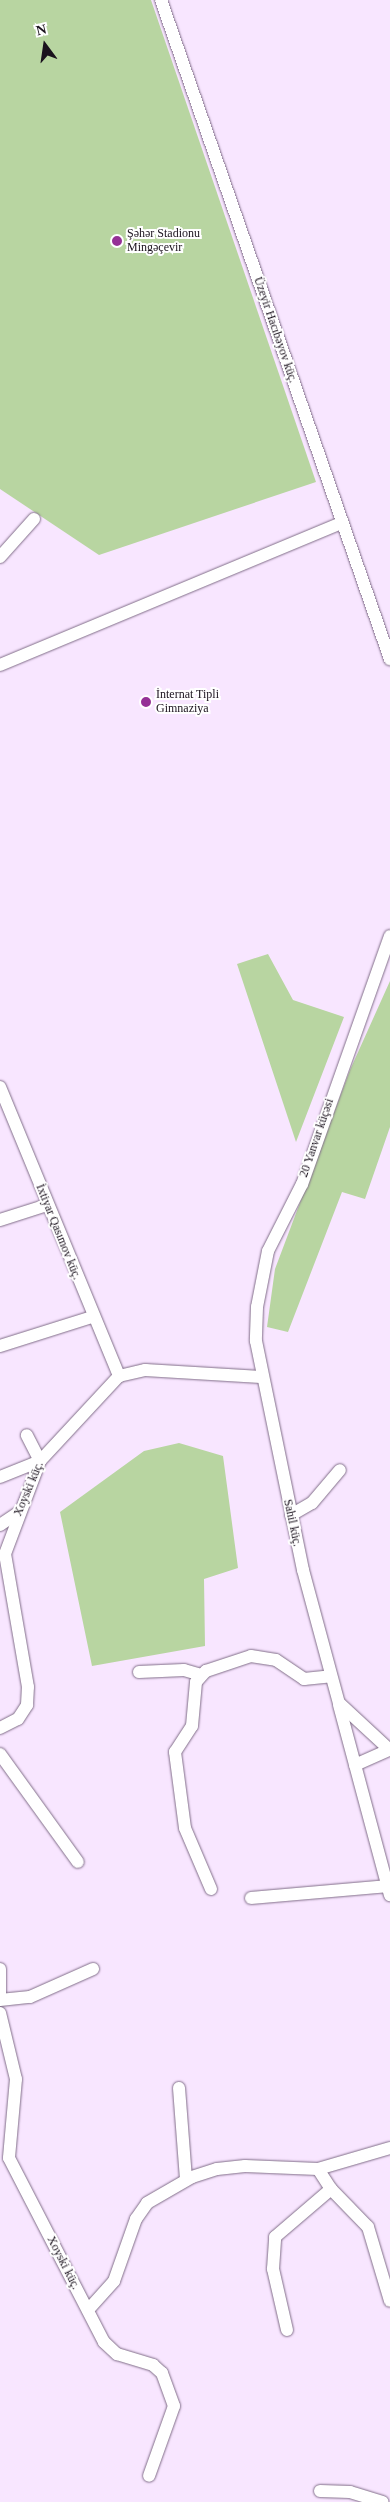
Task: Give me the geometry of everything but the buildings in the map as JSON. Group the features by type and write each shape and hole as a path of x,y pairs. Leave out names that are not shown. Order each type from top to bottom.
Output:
{"street":[{"name":"Üzeyir Hacıbəyov küç.","path":"162,0 341,523 390,659"},
{"path":"0,556 34,520"},
{"path":"0,665 341,523"},
{"name":"20 Yanvar küçəsi","path":"256,1340 257,1307 268,1251 302,1184 390,936"},
{"name":"İxtiyar Qasımov küç.","path":"0,1090 92,1317 119,1376"},
{"path":"0,1220 47,1205"},
{"path":"0,1346 92,1317"},
{"name":"Sahil küç.","path":"256,1340 261,1377 291,1515 338,1703 389,1890"},
{"path":"119,1376 145,1370 261,1377"},
{"name":"Xoyski küç.","path":"0,1728 18,1719 27,1705 28,1688 5,1554 19,1512 40,1461 119,1376"},
{"path":"0,1477 40,1461 27,1435"},
{"path":"291,1515 312,1503 340,1470"},
{"path":"0,1525 19,1512"},
{"path":"211,1889 186,1828 175,1752 189,1736 196,1682 201,1675 250,1656 276,1660 304,1679 331,1676"},
{"path":"139,1672 184,1670 201,1675"},
{"path":"338,1703 390,1750 355,1764"},
{"path":"0,1754 78,1862"},
{"path":"251,1898 389,1890"},
{"path":"0,1969 0,1998 30,1997 93,1969"},
{"name":"Xoyski küç.","path":"0,2013 16,2079 9,2158 104,2342 117,2354 153,2365 166,2383 174,2406 172,2420 149,2476"},
{"path":"179,2088 186,2180"},
{"path":"88,2310 114,2281 136,2218 147,2203 186,2180 226,2168 318,2169 390,2148"},
{"path":"318,2169 331,2189 368,2227 390,2301"},
{"path":"287,2330 274,2269 275,2237 331,2189"},
{"path":"320,2491 350,2492 382,2502"}],"green space":[{"name":"Şəhər Stadionu Mingəçevir","path":"0,0 151,0 316,482 99,555 0,489"},
{"path":"268,954 293,1000 344,1017 296,1142 237,964"},
{"path":"390,981 390,1127 365,1199 342,1192 288,1332 267,1327 275,1269 350,1070"},
{"path":"179,1443 223,1456 238,1568 204,1579 205,1646 92,1666 60,1512 144,1451"}],"place":[{"name":"Şəhər Stadionu Mingəçevir","path":"117,241"},
{"name":"İnternat Tipli Gimnaziya","path":"146,702"}]}
